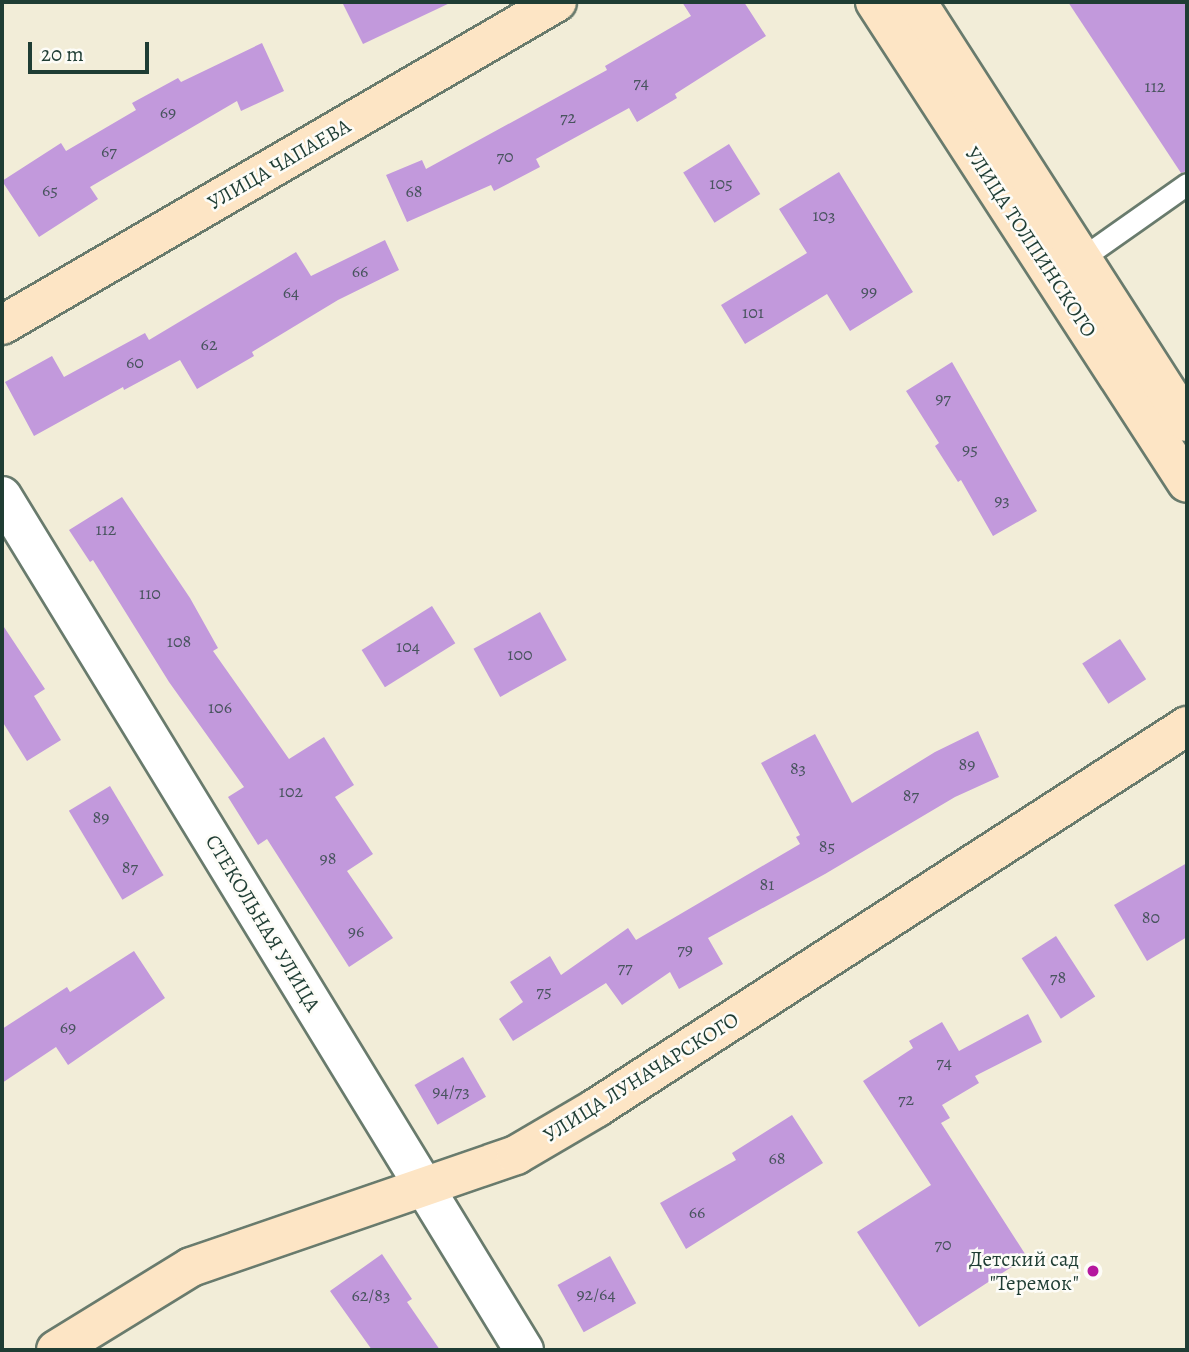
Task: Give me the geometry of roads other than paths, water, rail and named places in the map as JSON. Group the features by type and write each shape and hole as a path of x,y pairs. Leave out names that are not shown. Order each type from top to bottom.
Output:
{"main road":[{"name":"УЛИЦА ЧАПАЕВА","path":"2,326 557,2"},
{"name":"УЛИЦА ТОЛПИНСКОГО","path":"875,2 1187,483"},
{"name":"УЛИЦА ТОЛПИНСКОГО","path":"917,2 1187,422"},
{"name":"УЛИЦА ЛУНАЧАРСКОГО","path":"56,1350 191,1267 425,1189 516,1155 596,1108 1187,726"}],"street":[{"name":"СТЕКОЛЬНАЯ УЛИЦА","path":"2,496 523,1350"}],"lane":[{"path":"1082,258 1187,184"}],"place":[{"name":"Детский сад \"Теремок\"","path":"1093,1271"}]}
